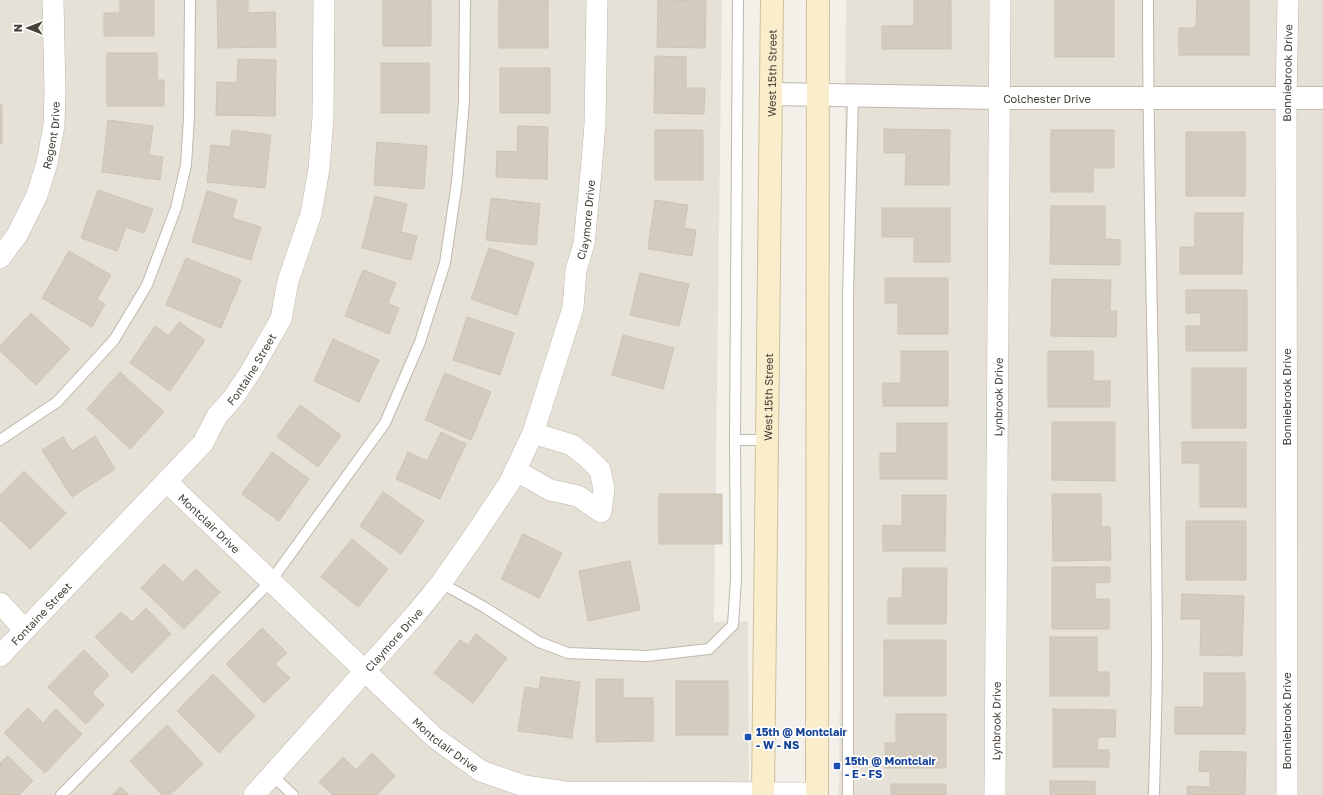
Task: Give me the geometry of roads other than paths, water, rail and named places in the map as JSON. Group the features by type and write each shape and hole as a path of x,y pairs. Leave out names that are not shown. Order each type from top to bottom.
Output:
{"main road":[{"name":"West 15th Street","path":"763,794 772,0"},
{"path":"817,794 818,0"}],"street":[{"name":"Regent Drive","path":"2,251 17,235 36,195 47,163 54,125 55,91 53,0"},
{"name":"Fontaine Street","path":"0,656 203,443 218,416 251,371 281,319 288,281 311,214 319,169 323,117 324,0"},
{"name":"Claymore Drive","path":"254,795 415,615 441,583 510,482 533,433 573,308 576,270 584,244 595,124 597,0"},
{"name":"Lynbrook Drive","path":"995,795 1000,0"},
{"name":"Bonniebrook Drive","path":"1286,795 1286,98 1288,0"},
{"name":"Colchester Drive","path":"770,94 999,98 1323,98"},
{"path":"516,470 550,490 578,496 601,512 604,489 600,470 572,445 533,433"},
{"name":"Montclair Drive","path":"167,482 434,737 481,771 524,786 566,792 817,794"},
{"path":"0,603 25,630"}],"lane":[{"path":"0,440 57,402 114,340 147,286 176,208 186,165 189,117 190,0"},
{"path":"61,795 271,581 385,423 420,342 445,262 458,182 464,102 465,0"},
{"path":"441,583 484,607 539,642 568,652 647,656 709,649 734,625 736,578 735,440 738,0"},
{"path":"1148,0 1148,98 1154,415 1156,636 1154,795"},
{"path":"848,795 848,295 853,96"},
{"path":"735,440 767,440"},
{"path":"272,775 293,795"}],"place":[{"name":"15th @ Montclair - W - NS","path":"748,737"},
{"name":"15th @ Montclair - E - FS","path":"837,766"}]}
